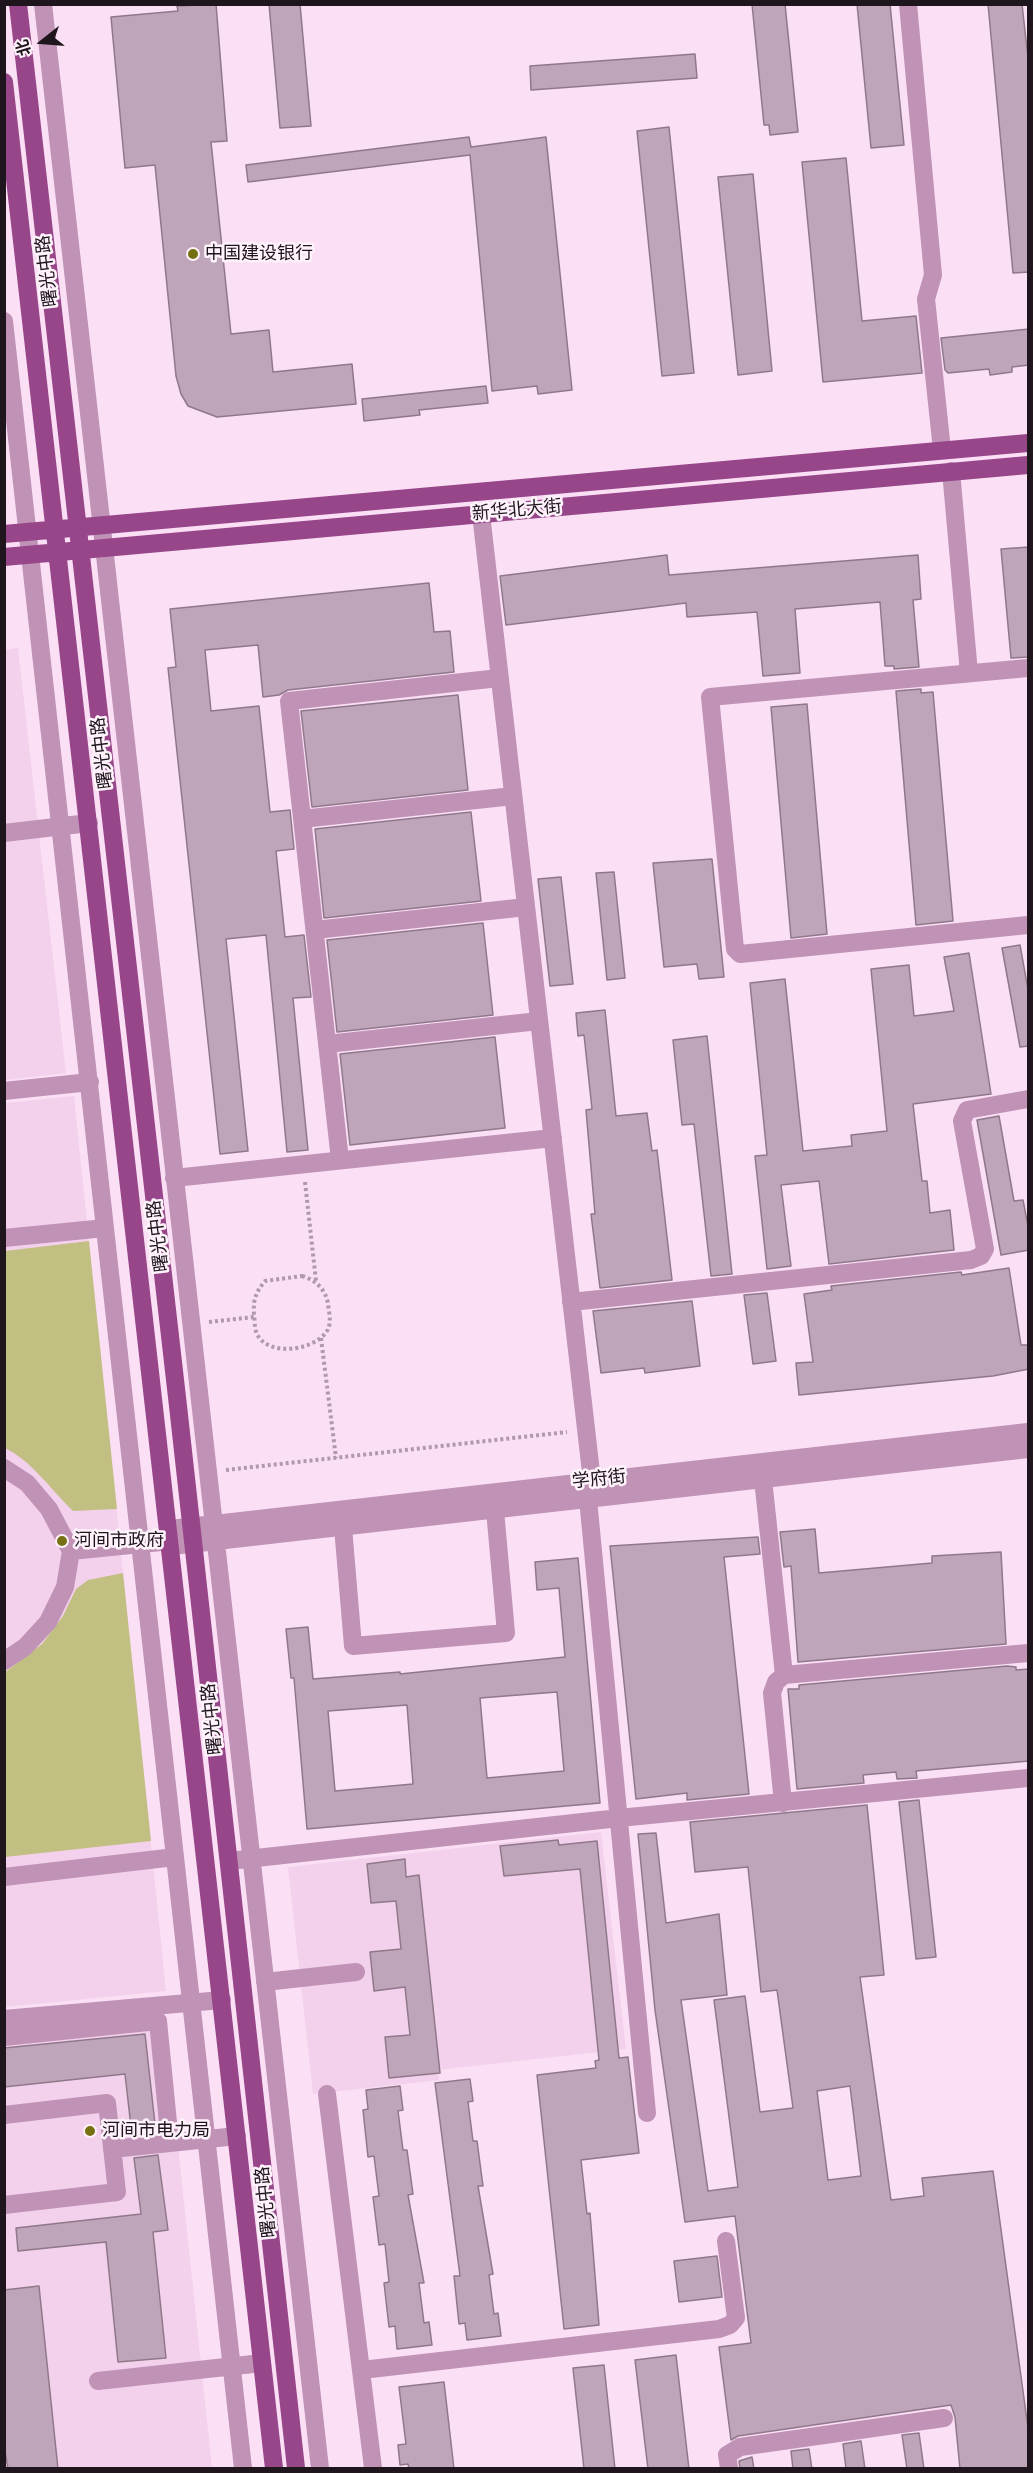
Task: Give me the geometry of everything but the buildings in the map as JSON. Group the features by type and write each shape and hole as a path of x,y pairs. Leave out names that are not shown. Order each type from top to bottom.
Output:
{"main road":[{"name":"曙光中路","path":"18,4 193,1535 296,2469"},
{"name":"曙光中路","path":"4,82 171,1539 274,2469"},
{"name":"新华北大街","path":"4,534 1029,442"},
{"name":"新华北大街","path":"4,557 1029,465"}],"street":[{"path":"43,4 320,2469"},
{"path":"908,4 933,275 926,299 942,450"},
{"path":"4,321 243,2469"},
{"path":"951,471 969,673"},
{"path":"481,514 592,1481"},
{"path":"1029,668 710,697 735,949 740,954 1029,925"},
{"path":"340,1160 289,700 500,678"},
{"path":"302,819 513,796"},
{"path":"4,832 89,823"},
{"path":"315,930 526,908"},
{"path":"327,1044 539,1021"},
{"path":"4,1091 90,1082"},
{"path":"571,1302 971,1260 981,1256 985,1249 962,1121 963,1113 966,1110 1029,1099"},
{"path":"174,1178 553,1138"},
{"path":"4,1238 105,1228"},
{"name":"学府街","path":"71,1551 140,1544 592,1481 1029,1432"},
{"name":"学府街","path":"214,1533 343,1527 1029,1449"},
{"path":"4,1467 27,1483 49,1509 71,1551 65,1587 48,1622 25,1647 4,1661"},
{"path":"763,1479 784,1675"},
{"path":"588,1499 647,2113"},
{"path":"343,1527 353,1646 506,1633 495,1510"},
{"path":"783,1803 772,1693 776,1682 784,1675 1029,1653"},
{"path":"229,1861 619,1818 1029,1778"},
{"path":"4,1877 175,1857"},
{"path":"265,1982 356,1972"},
{"path":"4,2019 222,2000"},
{"path":"4,2037 158,2021 170,2143"},
{"path":"327,2094 374,2469"},
{"path":"4,2115 107,2103 117,2192 4,2205"},
{"path":"112,2149 237,2136"},
{"path":"362,2370 719,2329 730,2325 736,2318 726,2241"},
{"path":"98,2381 262,2363"},
{"path":"729,2469 727,2455 740,2447 944,2418"}],"path":[{"path":"303,1164 316,1282"},
{"path":"302,1276 316,1282 327,1296 330,1318 328,1329 321,1338 313,1344 281,1349 272,1346 257,1335 253,1302 256,1291 265,1281 302,1276"},
{"path":"190,1324 254,1317"},
{"path":"321,1338 336,1458"},
{"path":"207,1472 586,1430"}],"shaded area":[{"path":"18,648 66,1073 5,1080 4,650"},
{"name":"河间市政府","path":"74,1096 166,1991 5,2007 5,1103"},
{"path":"89,1241 117,1509 73,1511 25,1461 5,1448 5,1251"},
{"path":"123,1573 151,1841 5,1857 4,1673 42,1644 63,1616 76,1589 88,1580"},
{"path":"601,1832 626,2049 438,2070 439,2080 313,2094 288,1867"},
{"path":"164,2012 212,2468 5,2468 5,2028"}],"place":[{"name":"中国建设银行","path":"193,254"},
{"name":"河间市政府","path":"62,1541"},
{"name":"河间市电力局","path":"90,2131"}]}
